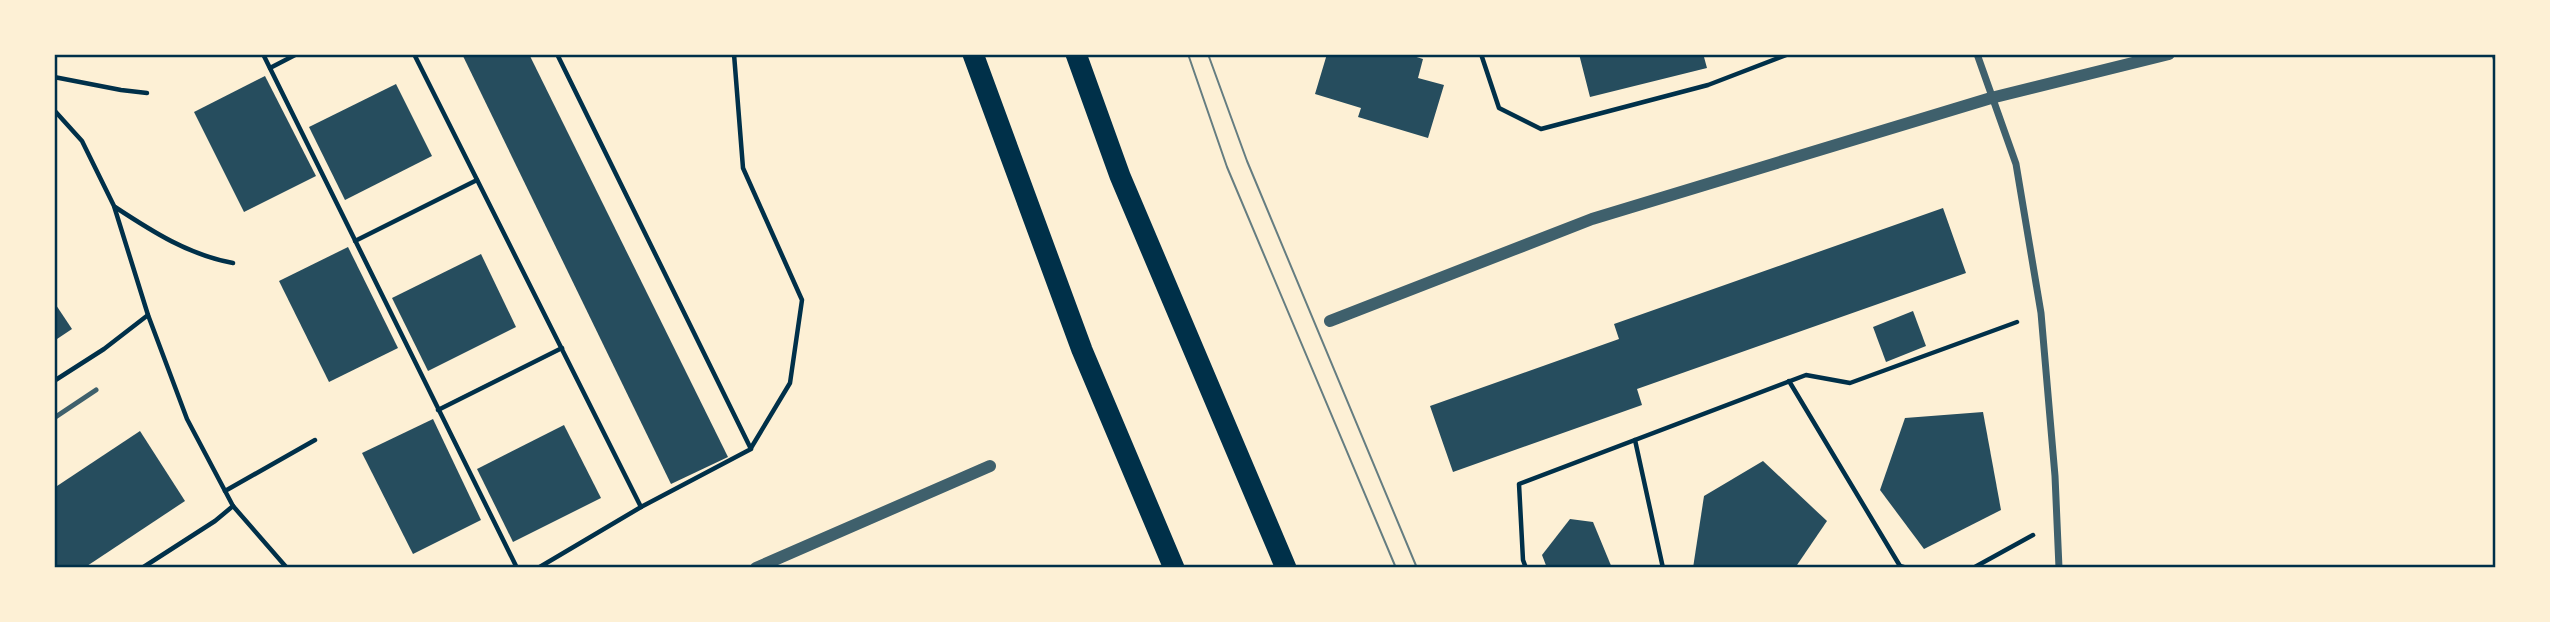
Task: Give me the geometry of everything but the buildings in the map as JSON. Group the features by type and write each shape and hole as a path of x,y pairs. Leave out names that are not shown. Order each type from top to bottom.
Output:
{"highway":[{"path":"972,54 1082,349 1174,568"},
{"path":"1076,54 1120,176 1286,568"}],"street":[{"path":"1977,54 2016,164 2041,313 2059,568"},
{"path":"1330,321 1592,219 1991,98 2169,54"},
{"path":"755,568 990,466"}],"lane":[{"path":"54,418 96,390"}],"path":[{"path":"263,54 517,568"},
{"path":"270,68 297,54"},
{"path":"414,54 641,507"},
{"path":"557,54 751,449"},
{"path":"538,568 641,507 751,449 790,383 802,300 743,168 734,54"},
{"path":"1481,54 1499,108 1541,129 1708,85 1789,54"},
{"path":"2494,54 2496,63"},
{"path":"54,77 147,93"},
{"path":"54,110 82,141 114,206 148,315 187,419 233,506 287,568"},
{"path":"355,240 477,180"},
{"path":"114,206 171,243 210,259 233,263"},
{"path":"1526,568 1523,560 1519,484 1807,374 1850,383 2041,313"},
{"path":"54,381 104,349 148,315"},
{"path":"438,410 562,348"},
{"path":"1789,381 1899,567 1907,568"},
{"path":"225,491 315,440"},
{"path":"1635,440 1663,568"},
{"path":"142,568 215,522 233,506"},
{"path":"1973,568 2033,535 2058,533"}],"tram line":[{"path":"1188,54 1227,167 1396,568"},
{"path":"1208,54 1247,161 1417,568"}]}
